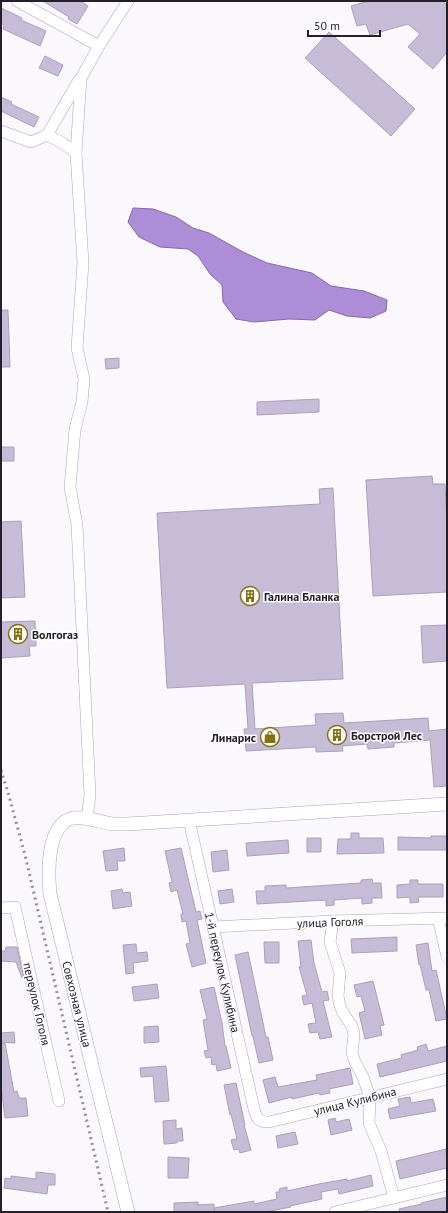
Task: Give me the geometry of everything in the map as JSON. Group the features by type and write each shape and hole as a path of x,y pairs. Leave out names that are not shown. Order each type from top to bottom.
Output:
{"street":[{"path":"17,1 99,46"},
{"path":"1,131 31,142 47,135 99,46 128,1"},
{"path":"81,78 76,153 83,263 77,348 84,379 82,402 75,429 70,487 77,526 90,795 88,819 112,824 128,824 447,804"},
{"path":"47,135 61,142 76,153"},
{"name":"Совхозная улица","path":"88,819 74,818 61,824 56,832 51,851 48,881 128,1212"},
{"name":"1-й переулок Кулибина","path":"190,820 254,1109 259,1120 262,1122"},
{"name":"переулок Гоголя","path":"1,908 16,907 60,1101"},
{"path":"442,918 447,957"},
{"name":"улица Гоголя","path":"213,927 333,921 442,918"},
{"path":"333,921 330,942 340,973 338,996 340,1006 352,1026 354,1034 352,1053 370,1097 369,1124 382,1151 394,1198"},
{"name":"улица Кулибина","path":"262,1122 269,1122 447,1079"},
{"path":"335,1212 447,1185"}],"shaded area":[{"path":"133,208 153,209 176,217 193,228 209,233 243,252 267,263 312,273 331,286 364,291 387,300 386,311 370,318 347,316 329,310 315,320 289,319 254,322 236,319 223,302 222,285 210,274 198,256 188,249 160,247 139,237 128,222"}],"building":[{"path":"43,1 80,1 88,6 77,24 68,19 69,17"},
{"path":"369,1 442,1 447,5 447,52 433,69 408,47 420,34 408,24 370,35 366,24 357,26 351,6"},
{"path":"1,8 22,18 21,20 46,31 40,46 3,29 4,25 1,23"},
{"path":"329,32 415,109 391,136 305,58"},
{"path":"45,56 63,65 58,76 39,68"},
{"path":"1,97 12,102 11,104 39,117 34,127 1,111"},
{"path":"1,310 8,310 10,367 1,367"},
{"path":"119,358 119,368 106,369 105,359"},
{"path":"319,399 319,412 257,415 257,402"},
{"path":"1,447 14,447 14,461 1,461"},
{"path":"432,476 433,484 445,484 447,525 447,592 373,596 366,480"},
{"name":"Галина Бланка","path":"333,488 343,679 252,683 255,729 316,725 315,714 343,713 344,723 428,718 429,731 447,729 447,786 434,787 430,740 394,743 394,747 368,749 367,744 342,746 343,751 316,752 316,747 246,751 244,729 248,729 245,684 167,688 157,513 320,504 319,489"},
{"path":"21,521 25,597 1,598 1,522"},
{"name":"Волгогаз","path":"35,621 36,646 29,646 30,656 1,658 1,622"},
{"path":"447,625 447,661 423,663 421,626"},
{"path":"351,833 359,833 359,838 383,838 384,853 337,854 338,839 351,839"},
{"path":"431,836 447,836 447,850 398,850 398,837 431,838"},
{"path":"307,838 321,838 321,852 307,852"},
{"path":"288,840 289,853 247,856 246,843"},
{"path":"124,848 125,861 117,861 118,870 106,871 103,851"},
{"path":"181,848 196,912 200,911 202,919 197,920 206,963 192,967 186,944 190,943 186,921 182,922 181,914 183,914 177,890 171,892 169,883 172,882 165,851"},
{"path":"227,850 229,870 213,872 211,852"},
{"path":"372,879 373,883 381,883 382,898 372,898 372,903 362,904 362,898 334,900 334,905 326,906 326,900 257,904 256,891 265,891 265,886 286,885 286,888 361,883 361,880"},
{"path":"410,880 418,880 418,884 443,884 443,897 418,897 419,902 410,903 410,897 397,898 397,885 410,884"},
{"path":"122,889 123,893 130,892 132,906 113,909 111,891"},
{"path":"232,889 234,902 220,904 218,891"},
{"path":"397,937 397,951 352,953 351,939"},
{"path":"311,940 314,963 322,992 327,991 329,1000 323,1001 332,1037 320,1039 318,1032 310,1033 308,1024 316,1023 312,1003 304,1005 302,996 307,995 299,967 301,967 298,941"},
{"path":"264,942 279,942 279,963 265,963"},
{"path":"428,943 432,971 436,970 447,1019 436,1021 429,990 426,990 420,964 419,965 416,945"},
{"path":"136,944 137,953 147,952 148,961 133,963 134,973 126,974 123,945"},
{"path":"6,947 17,947 24,977 22,978 16,962 1,961 1,951 5,951"},
{"path":"248,952 266,1037 268,1037 273,1060 259,1063 235,955"},
{"path":"373,981 384,1025 380,1026 382,1035 365,1039 359,1013 365,1011 361,996 357,997 354,985"},
{"path":"157,984 159,998 134,1001 132,987"},
{"path":"214,987 222,1023 225,1046 231,1068 217,1071 216,1064 212,1065 211,1057 206,1058 204,1051 208,1050 203,1020 207,1019 200,990"},
{"path":"158,1026 159,1042 144,1043 144,1027"},
{"path":"14,1032 15,1043 1,1042 1,1033"},
{"path":"1,1043 5,1043 14,1092 17,1091 19,1098 26,1098 28,1116 5,1118 1,1086"},
{"path":"426,1044 428,1051 447,1046 447,1061 380,1077 377,1064 402,1058 401,1055 418,1050 417,1047"},
{"path":"166,1066 169,1101 155,1102 153,1076 141,1077 140,1068"},
{"path":"350,1068 353,1084 329,1089 330,1093 320,1095 319,1093 292,1099 292,1097 269,1103 263,1080 275,1077 278,1087 317,1080 316,1075"},
{"path":"236,1083 244,1125 251,1150 240,1153 239,1149 234,1150 231,1140 237,1139 224,1085"},
{"path":"410,1097 411,1103 433,1099 436,1111 390,1119 388,1109 400,1106 398,1099"},
{"path":"335,1118 336,1122 349,1119 352,1130 331,1135 328,1120"},
{"path":"176,1120 176,1129 182,1128 183,1141 164,1144 163,1121"},
{"path":"295,1132 298,1144 278,1148 276,1136"},
{"path":"446,1149 447,1168 400,1179 396,1161"},
{"path":"168,1157 189,1158 188,1178 168,1178"},
{"path":"36,1172 55,1174 55,1185 48,1185 47,1194 4,1188 5,1178 11,1179 11,1176 36,1179"},
{"path":"371,1175 373,1186 339,1194 338,1189 321,1192 322,1199 290,1206 291,1207 265,1212 215,1212 214,1208 254,1201 254,1204 277,1199 276,1192 280,1192 279,1189 287,1187 287,1191 347,1179 347,1181"},
{"path":"447,1197 447,1212 400,1212 399,1209 422,1204 421,1203"},
{"path":"198,1202 198,1205 214,1204 214,1212 174,1212 174,1203"}],"railway":[{"path":"1,770 25,855 108,1212"}],"place":[{"name":"Галина Бланка","path":"250,596"},
{"name":"Волгогаз","path":"18,634"},
{"name":"Борстрой Лес","path":"337,735"},
{"name":"Линарис","path":"270,737"}]}
